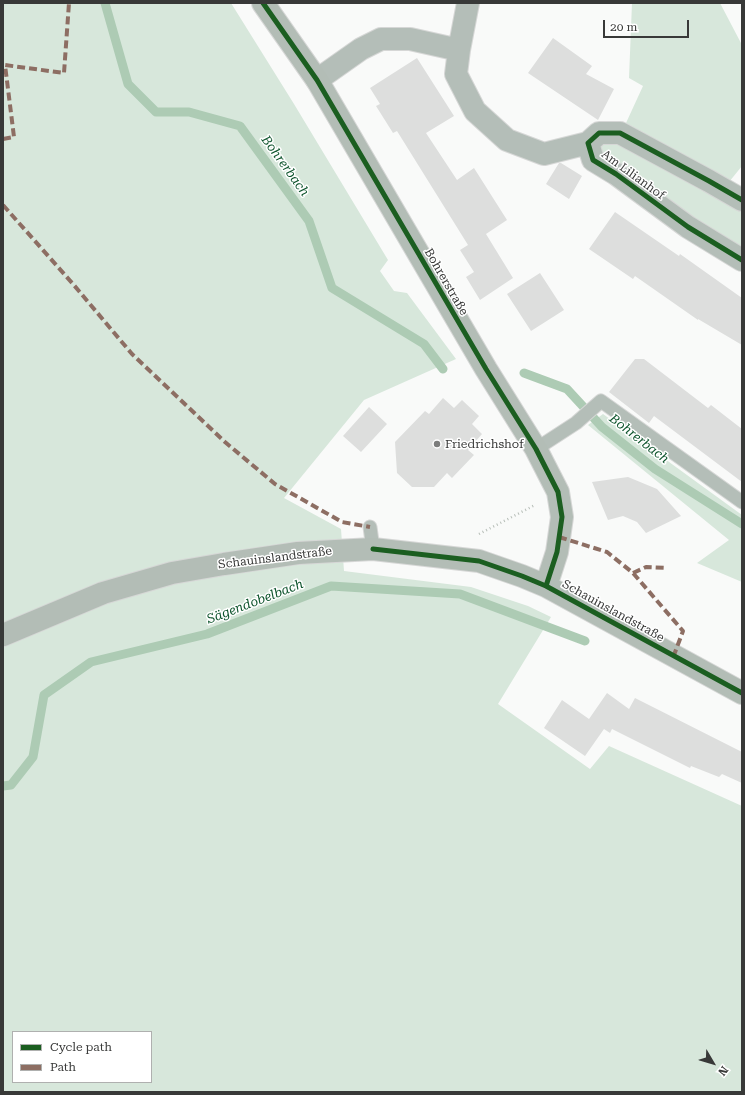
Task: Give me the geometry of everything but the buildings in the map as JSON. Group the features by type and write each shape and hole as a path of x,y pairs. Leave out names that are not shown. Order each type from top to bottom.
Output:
{"main road":[{"name":"Bohrerstraße","path":"263,3 316,80 486,369 536,449 558,492 562,517 557,552 546,586"},
{"name":"Schauinslandstraße","path":"3,635 103,593 172,573 298,553 373,549 479,561 546,586 742,693"}],"street":[{"name":"Am Lilianhof","path":"468,3 456,74 475,111 507,140 544,154 588,144 598,133 620,133 742,200"},
{"path":"316,80 361,49 381,39 410,39 459,50"},
{"name":"Am Lilianhof","path":"588,144 593,160 616,174 688,228 742,260"}],"lane":[{"path":"536,449 576,424 601,401 742,502"},
{"path":"370,527 373,549"}],"path":[{"path":"460,559 462,543 558,492"}],"green space":[{"path":"3,3 231,3 388,260 380,271 394,291 407,293 456,359 364,400 284,498 341,529 344,571 471,587 528,606 551,617 498,704 590,769 609,746 742,806 742,1092 3,1092"},
{"path":"632,3 720,3 742,45 742,166 729,182 626,123 643,86 629,78"},
{"path":"614,142 742,208 742,250 697,225 618,167 598,149 602,143"},
{"path":"603,414 742,515 742,582 697,563 729,540 588,425"}],"waterway":[{"name":"Bohrerbach","path":"105,3 128,84 156,112 189,112 240,126 309,221 332,288 424,344 443,369"},
{"name":"Bohrerbach","path":"524,373 567,389 602,427 655,469 742,524"},
{"name":"Sägendobelbach","path":"3,786 11,785 33,757 44,695 91,662 207,634 331,586 460,594 585,641"}],"marked path":[{"path":"3,139 14,137 5,65 64,73 69,3"},
{"path":"3,205 73,284 132,354 225,442 275,484 342,522 370,527"},
{"path":"559,537 607,552 633,573 683,631 674,655"},
{"path":"633,573 646,567 667,568"}],"cycle path":[{"path":"263,3 317,80 486,369 536,449 558,492 562,517 557,552 546,586"},
{"path":"742,200 620,133 599,133 588,143 593,160 616,174 688,227 742,260"},
{"path":"373,549 479,561 522,576 546,586 742,693"}],"place":[{"name":"Friedrichshof","path":"437,444"}]}
